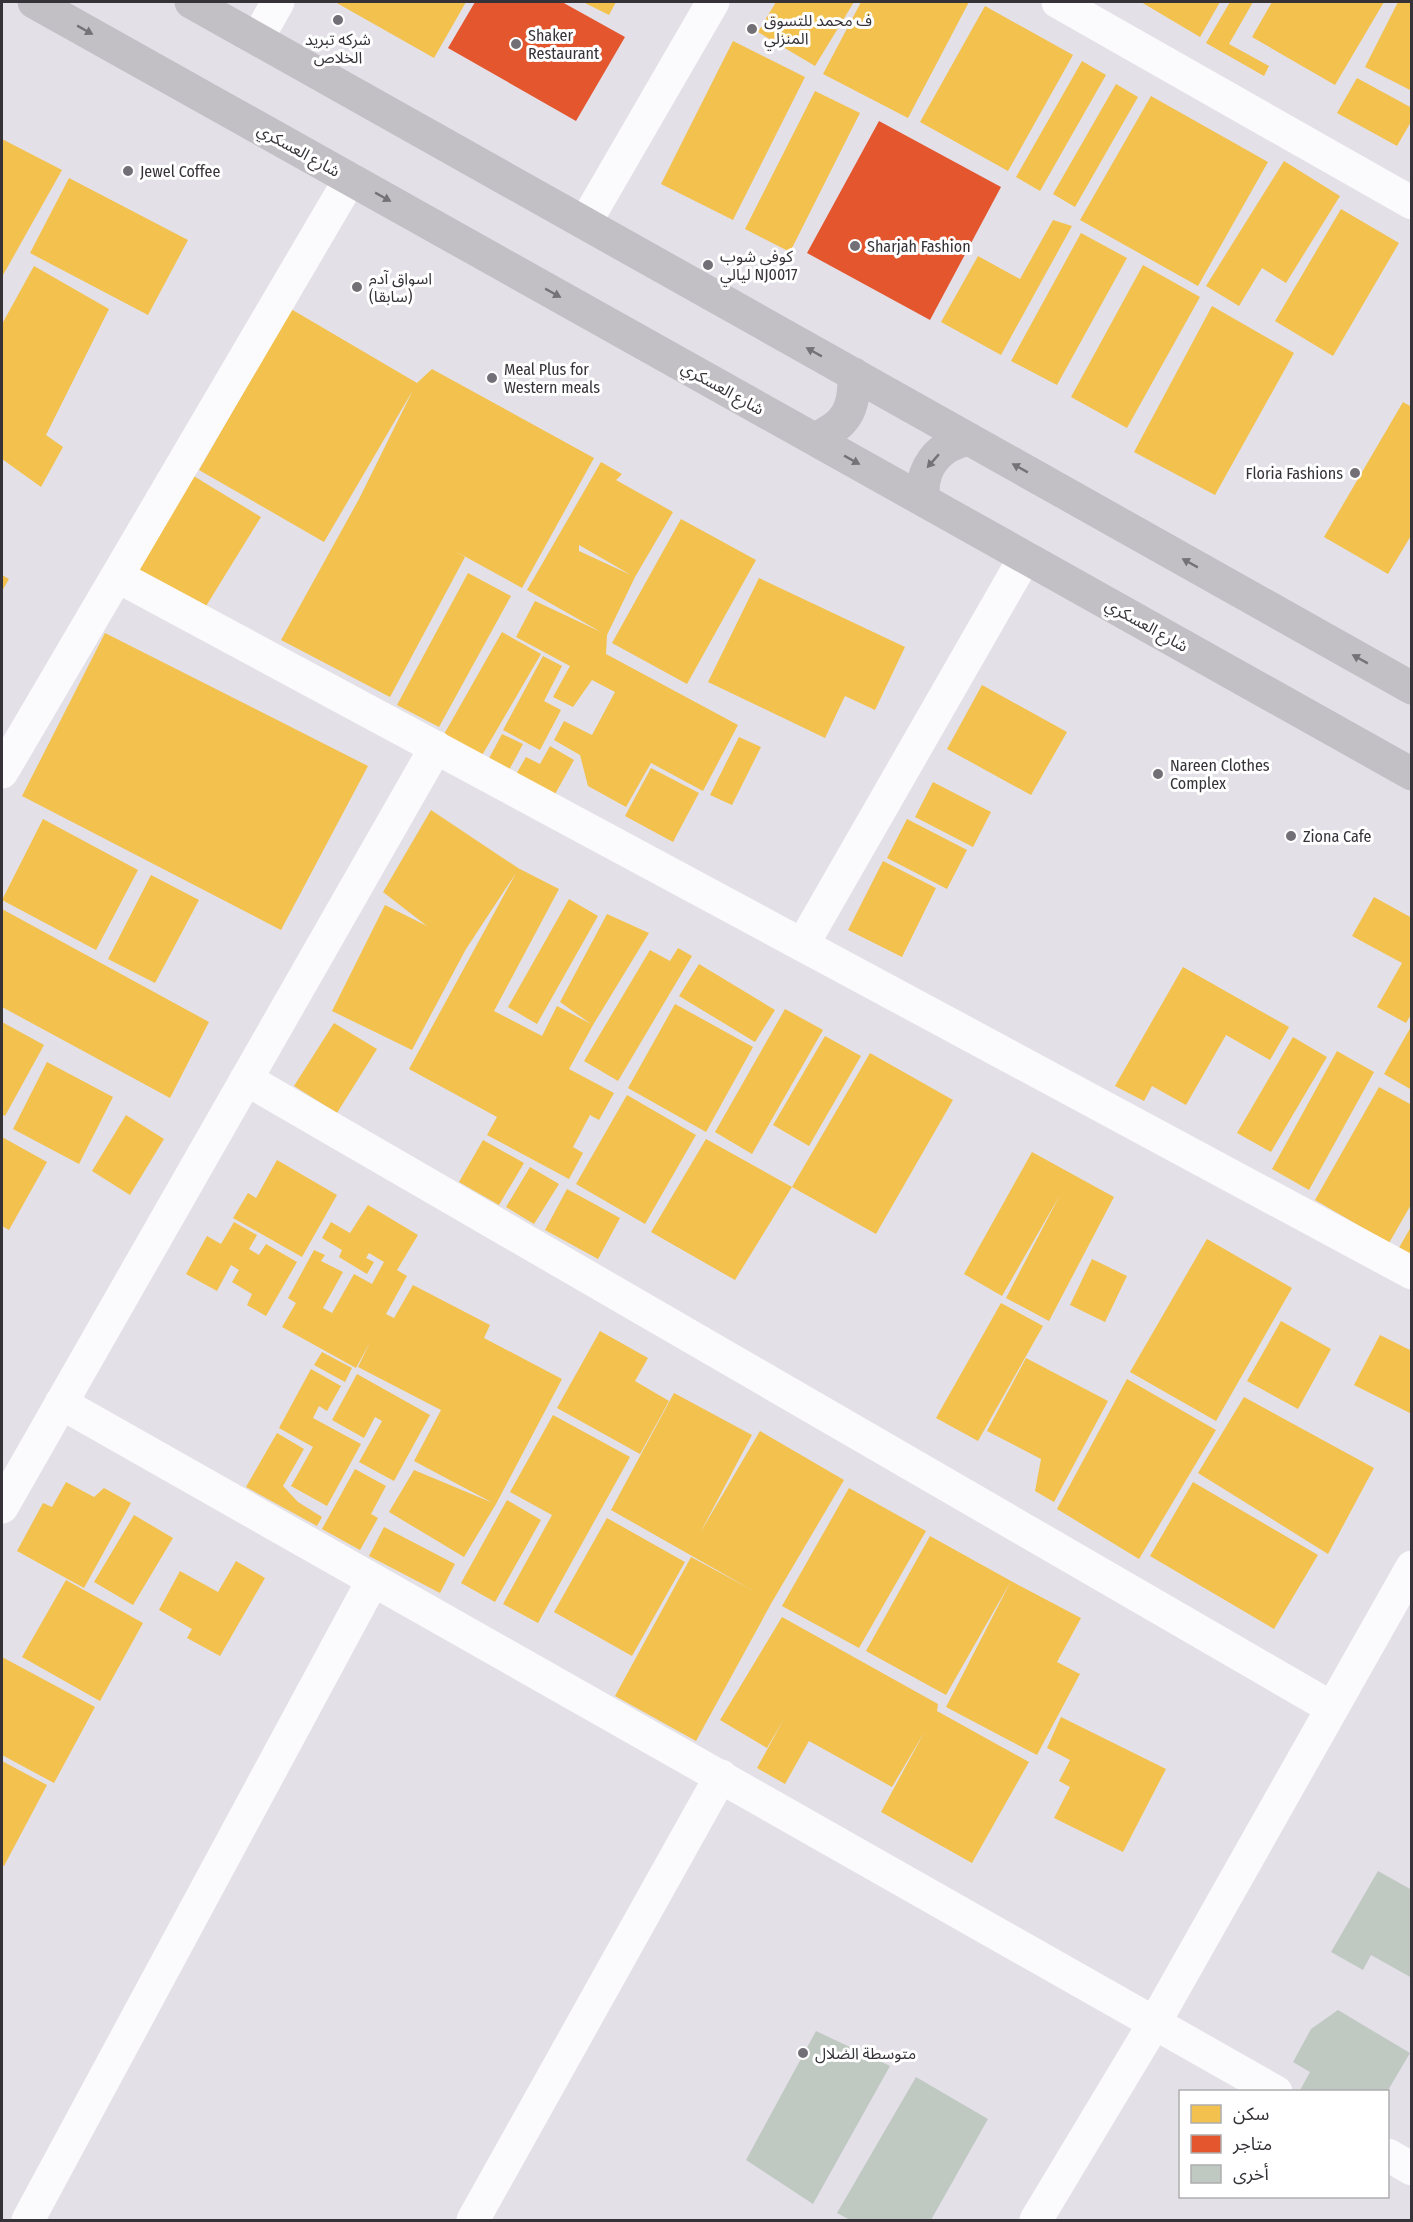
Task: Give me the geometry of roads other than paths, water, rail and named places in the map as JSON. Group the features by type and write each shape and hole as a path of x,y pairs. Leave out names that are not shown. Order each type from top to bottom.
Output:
{"main road":[{"name":"شارع العسكري","path":"34,2 1412,774"},
{"path":"191,2 1412,688"},
{"path":"814,439 832,432 844,420 854,396 854,374"},
{"path":"924,500 921,484 929,465 942,450 958,441 969,439"}],"street":[{"path":"257,39 278,2"},
{"path":"585,223 713,2"},
{"path":"1058,2 1412,203"},
{"path":"2,772 350,179"},
{"path":"803,945 1025,557"},
{"path":"117,576 1412,1273"},
{"path":"2,1507 436,747"},
{"path":"246,1079 1332,1708"},
{"path":"61,1402 1274,2090"},
{"path":"1036,2220 1155,2022 1412,1568"},
{"path":"28,2220 373,1580"},
{"path":"473,2220 721,1776"},
{"path":"1389,2157 1412,2169"}],"place":[{"name":"شركه تبريد الخلاص","path":"338,20"},
{"name":"ف محمد للتسوق المنزلي","path":"752,29"},
{"name":"Shaker Restaurant","path":"516,44"},
{"name":"Jewel Coffee","path":"128,171"},
{"name":"Sharjah Fashion","path":"855,246"},
{"name":"كوفي شوب ليالي NJ0017","path":"708,265"},
{"name":"اسواق آدم (سابقا)","path":"357,287"},
{"name":"Meal Plus for Western meals","path":"492,378"},
{"name":"Floria Fashions","path":"1355,473"},
{"name":"Nareen Clothes Complex","path":"1158,774"},
{"name":"Ziona Cafe","path":"1291,836"},
{"name":"متوسطة الضلال","path":"803,2053"}]}
